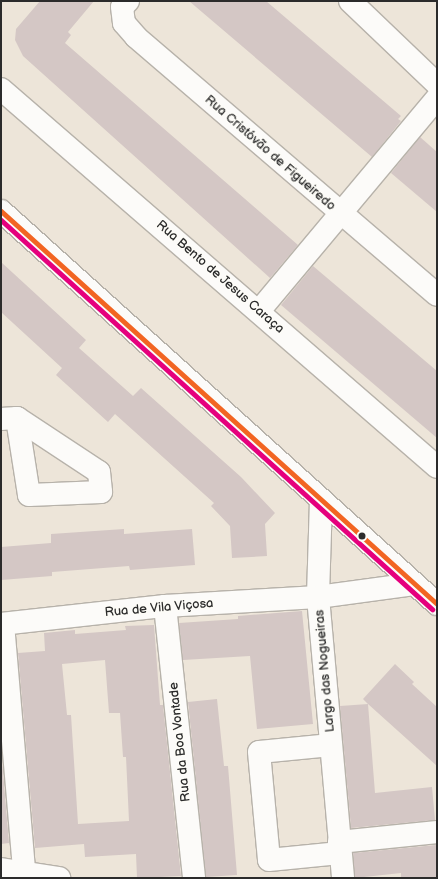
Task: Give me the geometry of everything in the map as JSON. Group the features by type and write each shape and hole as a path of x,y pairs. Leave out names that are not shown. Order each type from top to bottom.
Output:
{"street":[{"name":"Rua Cristóvão de Figueiredo","path":"128,1 122,7 124,23 136,37 437,295"},
{"path":"350,1 437,84"},
{"name":"Rua Bento de Jesus Caraça","path":"1,89 259,311 437,467"},
{"path":"259,311 437,98"},
{"path":"1,211 437,604"},
{"name":"Largo das Nogueiras","path":"321,500 318,597 343,878"},
{"name":"Rua de Vila Viçosa","path":"2,624 165,606 318,597 414,584"},
{"name":"Rua da Boa Vontade","path":"165,606 194,878"},
{"path":"2,624 24,871"},
{"name":"Largo das Nogueiras","path":"331,745 259,752 269,860 340,847"},
{"path":"340,847 437,832"},
{"path":"1,869 24,871 59,878"}],"building":[{"path":"40,1 94,1 68,32 71,35 65,43 298,245 270,278 23,56 15,40 16,29"},
{"path":"189,1 266,1 401,116 398,119 401,121 372,157"},
{"path":"420,137 437,152 437,212 391,173"},
{"path":"1,262 86,340 79,348 133,396 141,388 241,477 275,513 265,524 267,556 232,558 230,526 211,506 214,503 115,414 108,422 56,375 62,368 1,312"},
{"path":"313,266 437,371 437,438 281,305"},
{"path":"124,529 124,534 192,529 195,565 130,570 129,566 52,572 52,576 1,580 1,547 51,543 51,534"},
{"path":"302,611 313,724 257,729 250,656 183,660 179,623 238,619 238,616"},
{"path":"154,625 160,705 163,705 181,876 137,878 136,854 85,857 84,844 35,848 18,653 45,651 44,633 75,630 75,634 126,630 125,626","holes":["105,660 109,713 120,713 123,757 126,757 129,821 78,824 71,715 67,715 62,664"]},
{"path":"395,664 414,682 412,684 437,707 437,766 363,699"},
{"path":"217,699 224,766 228,766 237,875 206,877 188,702"},
{"path":"368,704 375,793 432,787 435,820 351,828 340,706"},
{"path":"1,748 9,843 1,844"},
{"path":"436,845 437,878 401,878 401,873 355,878 353,853"}],"transit line":[{"path":"1,211 437,604"},
{"path":"1,220 432,609"}]}
